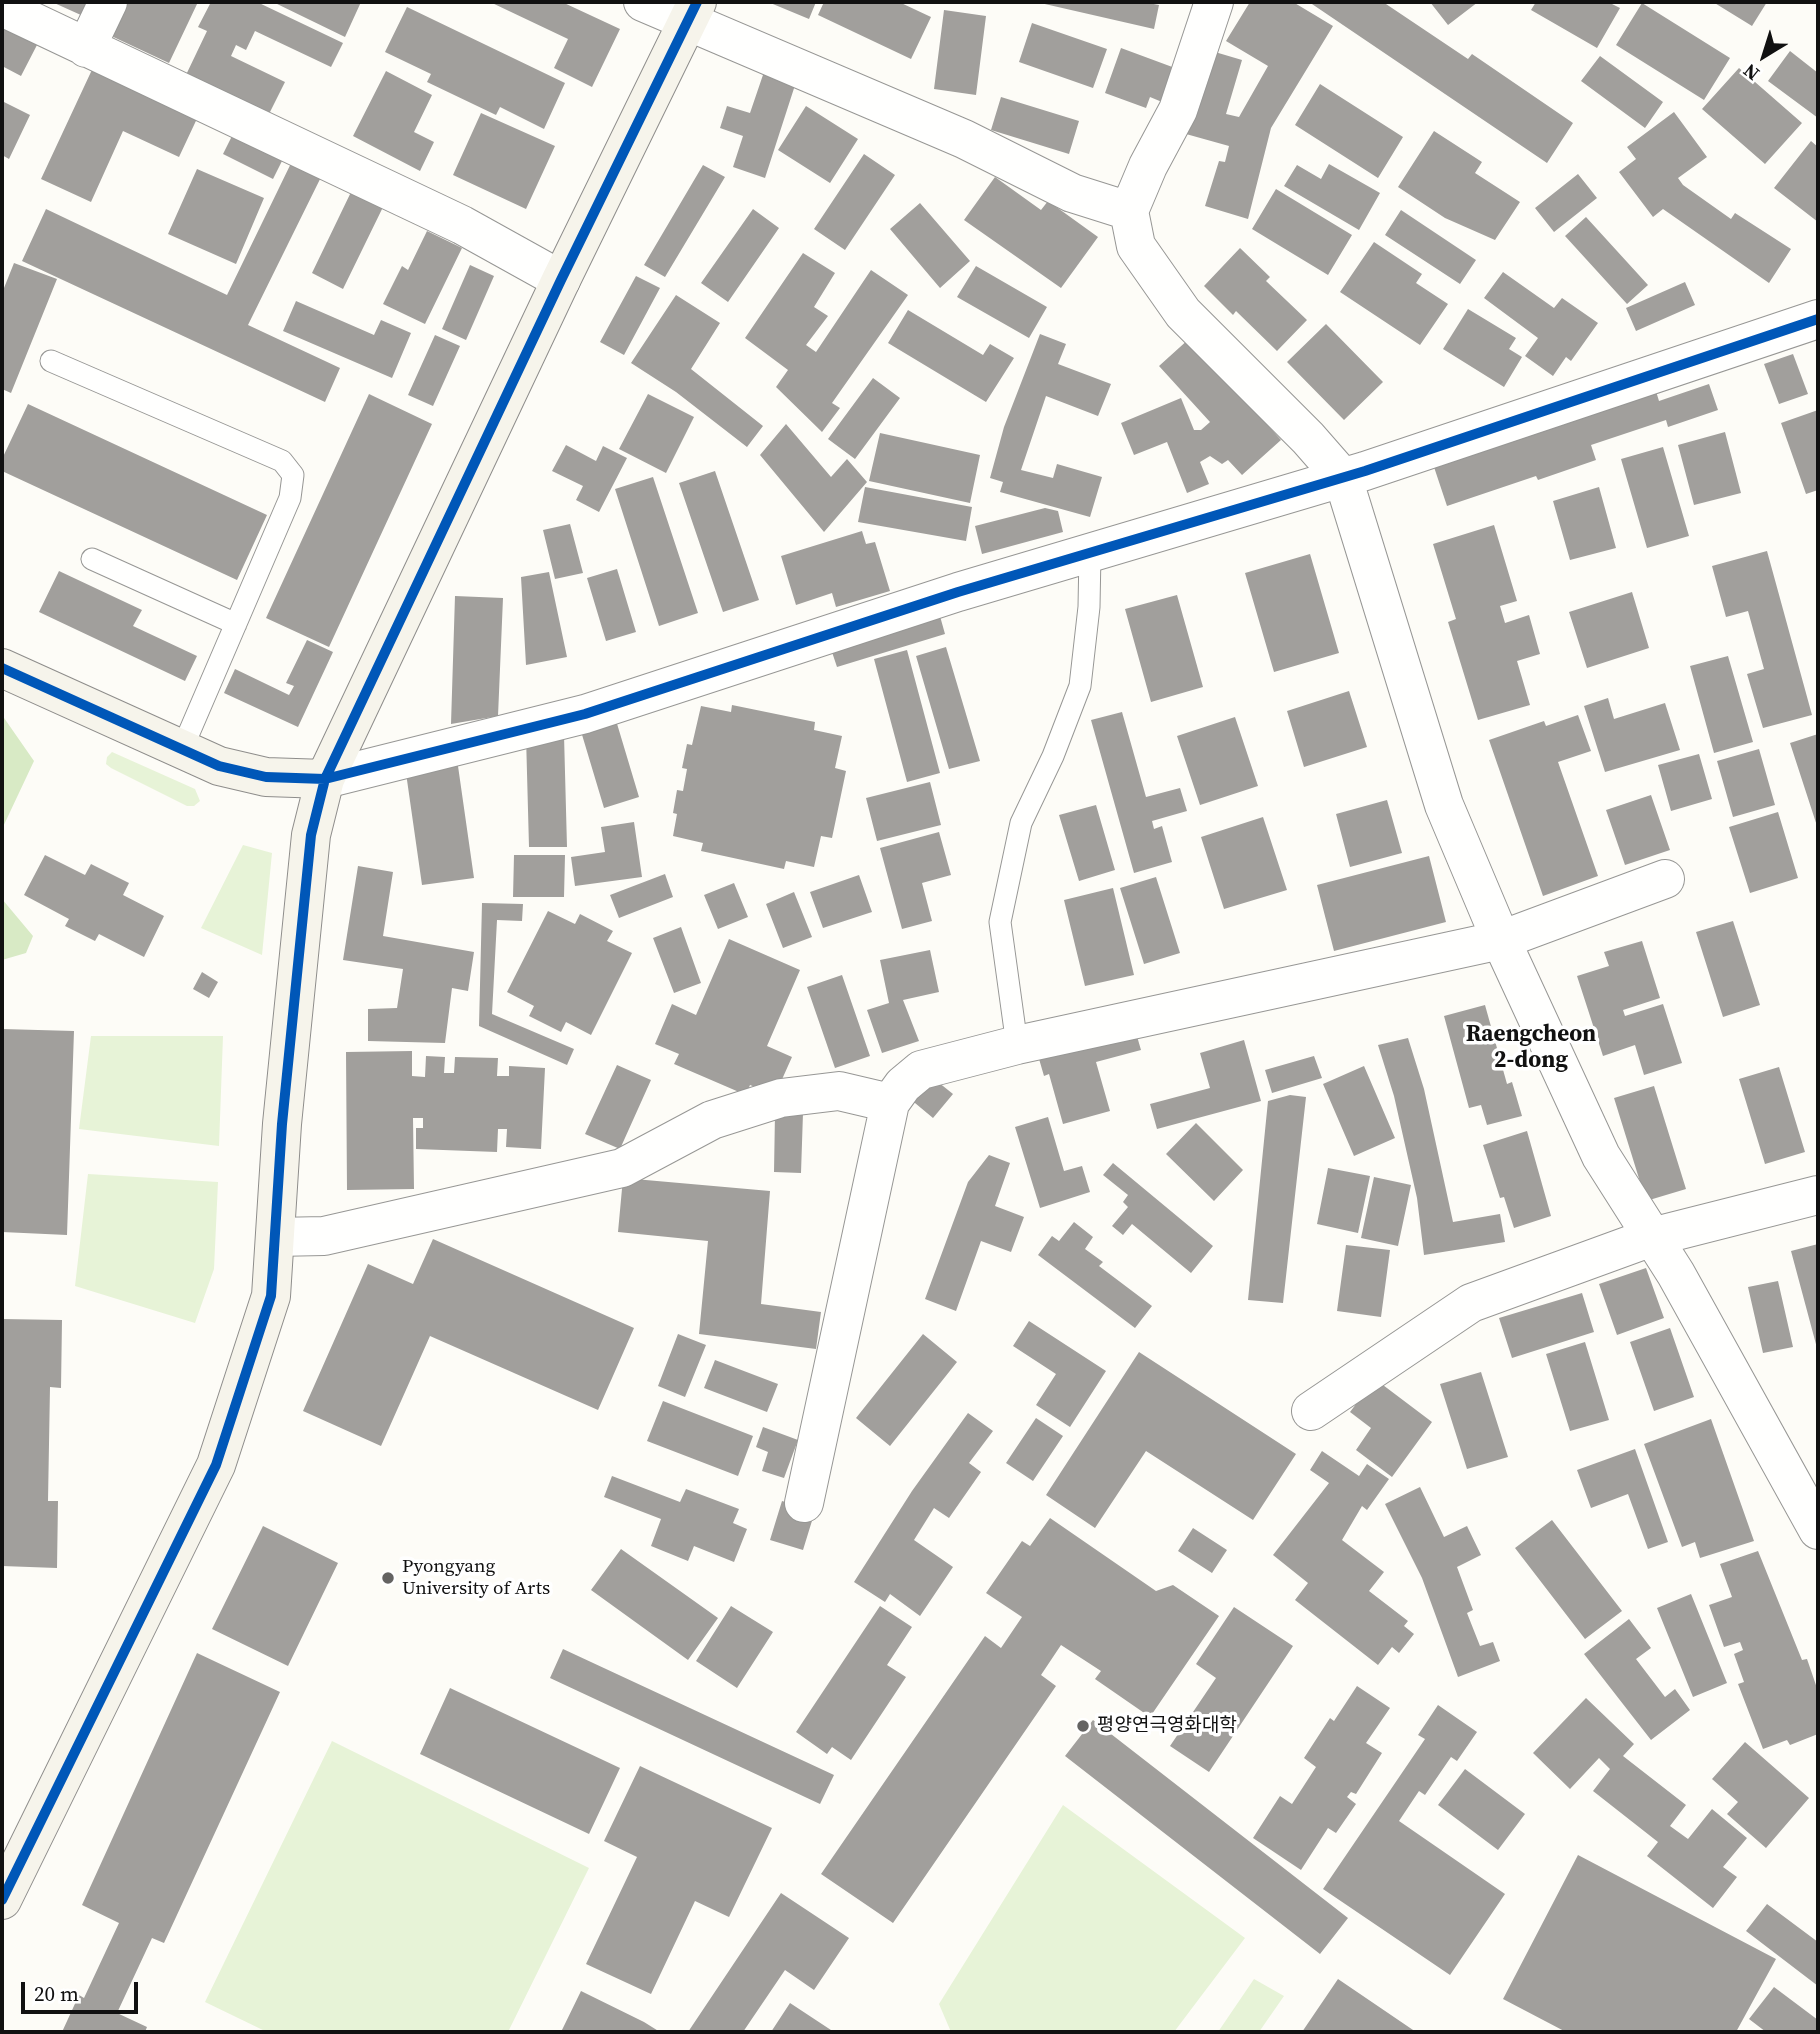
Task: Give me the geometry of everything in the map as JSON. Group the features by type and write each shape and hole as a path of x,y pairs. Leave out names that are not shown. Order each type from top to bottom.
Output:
{"street":[{"path":"86,48 108,2"},
{"path":"643,2 691,11 964,139 1072,193 1129,211"},
{"path":"1214,2 1178,110 1148,166 1129,211 1136,246 1183,313 1308,438 1343,478 1444,804 1501,940 1601,1156 1676,1274 1818,1530"},
{"path":"2,7 462,225 561,280"},
{"path":"2,1900 216,1465 271,1296 282,1125 311,835 325,779 691,11"},
{"path":"2,668 219,766 266,777 325,779 585,714 945,596 1343,478 1818,319"},
{"path":"804,1503 890,1103 903,1084 921,1070 1017,1045 1501,940 1665,879"},
{"path":"275,1237 324,1236 622,1168 712,1119 781,1098 839,1091 890,1103"},
{"path":"1311,1411 1471,1303 1652,1237 1818,1195"}],"lane":[{"path":"51,361 282,461 293,475 290,498 182,749"},
{"path":"1017,1045 1000,922 1021,823 1053,756 1080,686 1089,607 1090,553"},
{"path":"92,559 236,624"}],"green space":[{"path":"2,715 34,761 2,829"},
{"path":"112,752 195,789 200,801 194,806 187,806 111,768 106,764 107,757"},
{"path":"243,845 272,853 262,955 201,928"},
{"path":"2,899 33,936 26,953 2,960"},
{"path":"91,1036 223,1036 219,1146 79,1129"},
{"path":"88,1174 218,1182 214,1269 195,1323 75,1286"},
{"path":"332,1741 589,1868 508,2032 267,2032 205,2002"},
{"path":"1063,1805 1245,1938 1174,2032 951,2032 939,2004"},
{"path":"1254,1979 1284,1996 1259,2032 1218,2032"}],"building":[{"path":"52,2 101,2 92,20"},
{"path":"122,2 198,2 169,63 107,34"},
{"path":"211,2 257,2 343,43 331,67 255,31 246,50 236,45 231,56 285,82 267,118 185,77 207,31 198,27"},
{"path":"273,2 361,2 345,37"},
{"path":"490,2 562,2 620,29 592,87 554,68 568,39"},
{"path":"768,2 816,2 809,19"},
{"path":"824,2 899,2 931,17 911,59 818,15"},
{"path":"1036,2 1143,2 1159,5 1154,29"},
{"path":"1250,2 1293,2 1333,26 1271,128 1248,219 1205,206 1219,161 1225,162 1229,146 1186,134 1215,52 1242,60 1226,114 1239,117 1268,66 1226,41"},
{"path":"1309,2 1383,2 1468,59 1472,54 1573,123 1547,163"},
{"path":"1430,2 1478,2 1448,25"},
{"path":"1536,2 1608,2 1620,8 1597,48 1531,10"},
{"path":"1713,2 1767,2 1752,26"},
{"path":"1642,3 1730,58 1704,100 1616,45"},
{"path":"407,7 565,83 544,129 500,107 496,115 427,82 431,74 385,52"},
{"path":"944,10 986,16 976,95 934,89"},
{"path":"1032,23 1107,49 1093,88 1019,62"},
{"path":"2,27 37,45 21,76 2,66"},
{"path":"1121,48 1175,68 1162,102 1150,97 1146,108 1105,93"},
{"path":"1790,51 1818,73 1818,118 1768,81"},
{"path":"1600,56 1663,102 1645,128 1581,81"},
{"path":"97,59 202,108 179,157 123,131 91,202 41,179"},
{"path":"1739,68 1802,123 1765,164 1702,109"},
{"path":"765,69 797,79 765,178 733,167 743,136 720,128 727,106 750,113"},
{"path":"386,71 432,95 414,132 434,142 420,171 353,136"},
{"path":"1320,84 1403,137 1378,178 1295,125"},
{"path":"1001,97 1079,121 1069,154 991,130"},
{"path":"2,101 30,115 9,159 2,155"},
{"path":"806,106 858,139 830,183 778,150"},
{"path":"1674,112 1707,157 1678,178 1683,185 1731,219 1735,213 1791,249 1769,283 1663,209 1653,217 1619,172 1636,159 1627,147"},
{"path":"481,113 555,146 526,209 453,175"},
{"path":"237,126 287,151 273,179 223,154"},
{"path":"1434,131 1482,162 1475,173 1520,202 1495,240 1445,218 1398,187"},
{"path":"1811,141 1818,147 1818,222 1774,188"},
{"path":"296,153 326,167 248,325 340,368 325,402 22,261 46,209 227,295"},
{"path":"864,154 895,175 845,250 814,229"},
{"path":"1329,164 1380,193 1359,230 1284,186 1297,165 1321,179"},
{"path":"703,165 725,177 665,277 644,265"},
{"path":"197,169 264,198 236,264 168,234"},
{"path":"1578,174 1597,198 1554,232 1535,208"},
{"path":"995,177 1041,210 1048,201 1098,237 1061,288 964,220"},
{"path":"1276,189 1352,235 1328,275 1252,229"},
{"path":"352,190 384,205 343,289 312,273"},
{"path":"920,203 970,261 940,288 890,229"},
{"path":"753,209 779,228 728,302 701,283"},
{"path":"1401,210 1476,260 1460,284 1385,235"},
{"path":"1586,217 1648,285 1627,304 1565,236"},
{"path":"427,231 462,248 425,324 383,304 402,266 408,270"},
{"path":"1374,242 1422,274 1416,283 1448,304 1420,345 1340,292"},
{"path":"1240,248 1270,277 1266,281 1307,320 1277,351 1236,311 1233,315 1204,286"},
{"path":"803,253 835,273 814,307 828,316 806,345 816,352 871,270 908,295 832,403 840,408 822,432 776,387 788,370 745,338"},
{"path":"14,263 57,279 11,393 2,389 2,293"},
{"path":"470,265 494,276 466,340 442,329"},
{"path":"976,266 1047,307 1029,338 957,297"},
{"path":"1503,272 1554,308 1562,298 1598,323 1571,361 1566,357 1553,376 1525,356 1538,338 1484,298"},
{"path":"636,276 660,288 624,355 600,342"},
{"path":"1685,282 1695,305 1636,331 1626,308"},
{"path":"676,295 720,323 691,369 763,426 747,447 676,392 631,363"},
{"path":"296,301 374,335 381,320 411,333 392,378 283,331"},
{"path":"1468,309 1516,338 1509,349 1522,357 1504,387 1443,349"},
{"path":"908,310 983,355 990,344 1014,358 986,402 888,343"},
{"path":"1326,324 1383,382 1344,420 1287,362"},
{"path":"1040,334 1066,344 1058,364 1111,384 1098,416 1046,396 1021,470 1053,478 1057,464 1102,477 1090,517 1000,492 1003,482 990,478 1004,427"},
{"path":"435,335 460,346 433,406 408,395"},
{"path":"1190,338 1281,440 1242,475 1228,460 1222,464 1210,456 1200,462 1209,484 1187,493 1167,442 1134,455 1121,423 1181,398 1194,430 1201,430 1210,422 1159,366"},
{"path":"1793,354 1808,394 1779,404 1764,364"},
{"path":"873,378 900,398 855,459 828,439"},
{"path":"1709,384 1718,410 1668,427 1666,420 1591,445 1596,460 1538,480 1536,476 1447,506 1433,464 1655,388 1659,401"},
{"path":"369,394 432,424 329,647 266,618"},
{"path":"648,394 694,417 666,473 619,449"},
{"path":"28,404 267,515 237,580 2,471 2,459"},
{"path":"1818,410 1818,490 1806,494 1781,423"},
{"path":"786,424 831,477 847,459 867,482 824,532 760,455"},
{"path":"1725,432 1741,493 1694,505 1678,445"},
{"path":"880,433 980,455 970,503 869,481"},
{"path":"566,445 596,461 603,446 627,458 599,512 576,500 583,486 552,471"},
{"path":"1663,447 1689,536 1647,548 1621,459"},
{"path":"715,471 759,600 723,612 679,483"},
{"path":"653,477 698,613 659,626 615,489"},
{"path":"865,487 972,507 966,541 858,522"},
{"path":"1599,487 1616,548 1570,560 1553,501"},
{"path":"1045,508 1058,511 1063,532 982,554 975,526"},
{"path":"570,524 583,573 555,579 543,530"},
{"path":"1494,525 1517,601 1500,606 1505,623 1529,615 1540,654 1517,661 1530,705 1478,720 1448,622 1456,619 1433,544"},
{"path":"862,531 866,544 875,542 890,591 836,607 832,593 796,605 781,556"},
{"path":"1767,551 1812,715 1763,728 1747,674 1764,669 1748,611 1726,617 1712,566"},
{"path":"1310,554 1339,653 1274,672 1245,573"},
{"path":"617,569 636,632 606,641 587,578"},
{"path":"59,571 142,610 133,626 197,656 185,681 39,612"},
{"path":"549,572 567,657 526,665 521,577"},
{"path":"1632,592 1649,648 1587,668 1569,612"},
{"path":"1177,595 1203,687 1151,702 1125,609"},
{"path":"455,596 503,598 498,716 451,724"},
{"path":"938,609 945,634 837,667 829,643"},
{"path":"307,640 333,652 298,727 224,693 235,669 289,695 294,686 286,683"},
{"path":"946,647 980,761 949,769 916,656"},
{"path":"907,650 940,773 907,782 874,659"},
{"path":"1728,656 1753,742 1714,753 1690,666"},
{"path":"1349,691 1367,747 1304,767 1287,711"},
{"path":"1608,698 1614,719 1665,703 1680,750 1605,772 1584,706"},
{"path":"732,705 815,722 814,730 842,736 835,768 846,771 832,838 821,836 814,867 786,861 784,869 701,851 703,843 673,836 677,790 683,791 687,769 682,768 687,744 692,745 701,706 731,712"},
{"path":"1122,712 1146,797 1180,788 1187,811 1152,821 1154,829 1162,826 1172,862 1134,873 1091,720"},
{"path":"1578,715 1591,751 1558,762 1598,876 1543,896 1489,740 1544,721 1546,726"},
{"path":"615,717 639,797 604,808 580,728"},
{"path":"1235,717 1258,786 1200,805 1177,736"},
{"path":"1818,734 1818,829 1790,743"},
{"path":"564,735 567,847 529,847 526,736"},
{"path":"1759,749 1775,805 1733,817 1717,761"},
{"path":"1699,754 1712,799 1671,811 1658,765"},
{"path":"457,759 474,878 422,885 405,766"},
{"path":"930,782 941,825 877,841 866,798"},
{"path":"1651,795 1670,850 1625,865 1606,810"},
{"path":"1387,800 1402,853 1350,867 1336,814"},
{"path":"1096,805 1115,870 1079,881 1059,815"},
{"path":"1778,812 1798,878 1750,893 1729,827"},
{"path":"1263,817 1287,890 1224,909 1201,837"},
{"path":"634,822 642,877 575,886 571,857 605,852 601,827"},
{"path":"939,832 951,875 922,883 932,921 902,929 880,848"},
{"path":"45,855 85,875 91,864 129,883 123,895 164,916 144,957 99,934 95,941 65,926 69,919 24,895"},
{"path":"514,855 565,855 564,897 513,897"},
{"path":"1429,856 1446,922 1334,951 1317,885"},
{"path":"358,866 393,872 383,936 474,952 468,991 452,988 445,1043 368,1041 368,1009 397,1008 403,969 343,960"},
{"path":"665,874 673,897 619,918 610,895"},
{"path":"859,875 872,912 823,928 810,892"},
{"path":"1156,877 1180,953 1144,964 1120,888"},
{"path":"734,883 748,917 718,929 704,895"},
{"path":"1113,888 1134,975 1085,986 1064,900"},
{"path":"794,892 812,937 783,948 766,904"},
{"path":"482,903 523,904 522,921 497,920 492,1014 574,1049 567,1065 479,1026"},
{"path":"548,911 575,924 580,914 613,931 607,941 632,953 591,1035 566,1022 561,1032 529,1016 534,1006 507,992"},
{"path":"1733,921 1760,1005 1723,1017 1696,932"},
{"path":"681,927 701,983 674,993 653,938"},
{"path":"729,939 800,970 767,1046 792,1057 775,1095 750,1085 746,1095 674,1064 679,1054 655,1044 672,1004 696,1015"},
{"path":"1642,941 1660,998 1623,1010 1625,1016 1663,1004 1682,1063 1644,1075 1635,1045 1603,1056 1577,976 1609,966 1604,952"},
{"path":"930,950 939,992 903,1000 919,1041 882,1053 867,1010 889,1003 880,960"},
{"path":"202,972 218,982 209,998 193,989"},
{"path":"842,975 870,1056 835,1068 807,987"},
{"path":"1485,1005 1507,1084 1512,1082 1522,1116 1487,1125 1481,1105 1469,1108 1444,1016"},
{"path":"1134,1026 1141,1050 1096,1062 1110,1111 1063,1124 1049,1074 1044,1076 1037,1052"},
{"path":"2,1029 74,1031 67,1235 2,1232"},
{"path":"1408,1038 1424,1089 1453,1222 1500,1214 1505,1242 1424,1255 1417,1198 1394,1096 1378,1045"},
{"path":"1244,1040 1261,1101 1157,1129 1150,1104 1210,1088 1200,1053"},
{"path":"412,1051 412,1076 425,1077 426,1056 445,1057 444,1073 454,1073 455,1057 498,1058 497,1076 509,1076 509,1066 545,1068 541,1149 506,1147 507,1129 498,1129 497,1152 416,1149 416,1128 423,1128 423,1118 413,1118 414,1189 347,1190 346,1052"},
{"path":"1314,1056 1322,1078 1272,1093 1265,1070"},
{"path":"617,1065 651,1080 620,1149 585,1134"},
{"path":"1364,1066 1395,1138 1354,1156 1323,1084"},
{"path":"1779,1067 1805,1152 1765,1164 1739,1079"},
{"path":"928,1074 953,1094 933,1118 909,1098"},
{"path":"1654,1086 1686,1189 1646,1201 1614,1098"},
{"path":"1290,1095 1306,1097 1283,1303 1248,1300 1268,1101"},
{"path":"775,1113 803,1113 801,1173 774,1172"},
{"path":"1048,1117 1064,1171 1082,1166 1090,1192 1040,1208 1015,1127"},
{"path":"1196,1123 1243,1170 1214,1201 1166,1154"},
{"path":"1527,1131 1551,1216 1514,1228 1504,1197 1500,1198 1483,1145"},
{"path":"989,1155 1010,1163 995,1206 1024,1217 1011,1252 981,1241 956,1311 925,1299 968,1182"},
{"path":"1113,1163 1213,1246 1191,1273 1132,1224 1123,1235 1112,1226 1128,1207 1123,1202 1128,1195 1103,1175"},
{"path":"1328,1168 1370,1176 1358,1233 1317,1224"},
{"path":"1374,1177 1411,1185 1398,1246 1361,1238"},
{"path":"623,1178 770,1191 761,1304 821,1312 816,1349 699,1334 708,1241 618,1232"},
{"path":"1074,1222 1093,1237 1085,1249 1103,1262 1099,1266 1152,1306 1135,1328 1038,1255 1052,1236 1059,1241"},
{"path":"433,1239 634,1328 598,1410 430,1336 381,1446 303,1411 368,1264 413,1284"},
{"path":"1818,1244 1818,1348 1817,1348 1791,1251"},
{"path":"1346,1245 1390,1250 1381,1317 1337,1311"},
{"path":"1646,1268 1664,1318 1617,1335 1599,1284"},
{"path":"1778,1281 1793,1347 1763,1353 1748,1287"},
{"path":"1582,1293 1594,1332 1512,1358 1499,1318"},
{"path":"2,1319 62,1320 61,1388 50,1387 48,1501 58,1501 57,1568 2,1566"},
{"path":"1029,1321 1106,1371 1070,1427 1036,1405 1056,1374 1013,1346"},
{"path":"1670,1328 1694,1397 1654,1411 1630,1342"},
{"path":"678,1334 706,1345 685,1397 658,1386"},
{"path":"923,1334 957,1362 890,1446 856,1418"},
{"path":"1585,1342 1609,1420 1570,1431 1546,1354"},
{"path":"1139,1352 1296,1454 1253,1520 1146,1451 1095,1528 1046,1495"},
{"path":"715,1360 778,1384 767,1412 704,1388"},
{"path":"1481,1372 1508,1457 1467,1469 1440,1384"},
{"path":"1375,1379 1432,1422 1392,1477 1356,1450 1371,1428 1350,1412"},
{"path":"663,1401 753,1436 738,1476 647,1441"},
{"path":"968,1413 993,1431 969,1463 981,1472 949,1518 934,1508 914,1540 953,1567 920,1616 890,1594 885,1602 854,1582 912,1491"},
{"path":"1036,1418 1063,1436 1033,1481 1006,1463"},
{"path":"1711,1419 1754,1541 1700,1558 1695,1542 1682,1547 1644,1444"},
{"path":"763,1427 798,1440 784,1478 762,1471 768,1452 756,1447"},
{"path":"1635,1449 1668,1542 1648,1549 1628,1494 1591,1508 1577,1470"},
{"path":"1322,1451 1359,1476 1367,1464 1389,1479 1367,1510 1362,1506 1342,1540 1384,1572 1369,1591 1408,1621 1404,1626 1414,1634 1399,1653 1392,1647 1378,1665 1295,1600 1308,1583 1273,1555 1329,1483 1310,1470"},
{"path":"612,1476 680,1502 686,1489 739,1509 733,1523 747,1529 734,1562 694,1546 688,1561 651,1546 661,1519 604,1497"},
{"path":"1420,1487 1444,1537 1467,1526 1481,1555 1457,1567 1473,1610 1467,1613 1480,1646 1493,1642 1500,1661 1458,1677 1422,1578 1385,1504"},
{"path":"782,1501 815,1511 803,1550 770,1540"},
{"path":"1050,1518 1156,1591 1173,1585 1219,1616 1150,1717 1095,1679 1101,1671 1061,1645 1041,1675 1056,1686 893,1923 821,1874 985,1636 1001,1648 1022,1617 986,1593 1022,1541 1030,1546"},
{"path":"1552,1520 1622,1611 1585,1639 1515,1548"},
{"path":"263,1526 338,1563 288,1666 212,1629"},
{"path":"1193,1528 1227,1550 1212,1573 1178,1551"},
{"path":"621,1549 718,1618 688,1660 591,1590"},
{"path":"1758,1551 1802,1660 1807,1659 1818,1691 1818,1734 1790,1745 1787,1740 1763,1749 1738,1684 1744,1682 1734,1654 1743,1650 1740,1642 1724,1647 1709,1605 1732,1597 1720,1564"},
{"path":"1691,1594 1727,1683 1693,1697 1657,1608"},
{"path":"731,1606 773,1632 737,1688 696,1661"},
{"path":"880,1606 912,1627 887,1665 906,1677 851,1760 832,1747 827,1754 796,1732"},
{"path":"1234,1607 1293,1646 1209,1772 1170,1746 1216,1678 1196,1664"},
{"path":"1629,1619 1651,1648 1636,1659 1665,1697 1675,1689 1690,1710 1651,1740 1584,1654"},
{"path":"563,1649 834,1775 820,1804 550,1678"},
{"path":"197,1653 280,1692 164,1943 152,1938 117,2013 147,2027 145,2032 62,2032 79,1995 84,1998 119,1923 82,1905"},
{"path":"1357,1686 1390,1708 1366,1743 1382,1753 1356,1794 1351,1792 1347,1797 1356,1804 1336,1833 1328,1828 1301,1870 1253,1838 1280,1796 1292,1804 1316,1767 1304,1758 1330,1718 1334,1721"},
{"path":"450,1688 620,1768 589,1834 420,1754"},
{"path":"1586,1698 1634,1744 1623,1756 1686,1805 1670,1826 1688,1839 1712,1809 1747,1838 1723,1867 1737,1877 1713,1908 1647,1856 1658,1842 1593,1791 1610,1769 1599,1758 1570,1789 1533,1753"},
{"path":"1438,1705 1477,1732 1457,1761 1451,1757 1425,1795 1419,1791 1399,1821 1505,1894 1450,1975 1323,1889 1425,1739 1418,1735"},
{"path":"1093,1720 1348,1918 1320,1954 1065,1756"},
{"path":"1745,1742 1809,1798 1766,1848 1727,1814 1738,1802 1712,1779"},
{"path":"640,1766 772,1828 729,1917 695,1901 651,1994 586,1964 637,1857 604,1841"},
{"path":"1465,1769 1525,1814 1498,1850 1438,1805"},
{"path":"1578,1855 1776,1959 1736,2032 1566,2032 1503,1999"},
{"path":"781,1893 849,1938 814,1990 785,1970 743,2032 688,2032"},
{"path":"1767,1904 1818,1942 1818,1986 1746,1931"},
{"path":"1338,1979 1416,2032 1302,2032"},
{"path":"1774,1987 1818,2020 1818,2032 1766,2032 1749,2019"},
{"path":"581,1991 644,2022 660,2032 561,2032"},
{"path":"790,2003 834,2032 771,2032"}],"cycle path":[{"path":"2,1900 216,1465 271,1296 282,1124 311,835 325,779 561,280 697,2"},
{"path":"2,668 219,766 266,777 325,779 585,714 958,592 1365,471 1818,319"}],"place":[{"name":"Pyongyang University of Arts","path":"388,1578"},
{"name":"평양연극영화대학","path":"1083,1726"}],"district":[{"name":"Raengcheon 2-dong","path":"1531,1048"}]}
